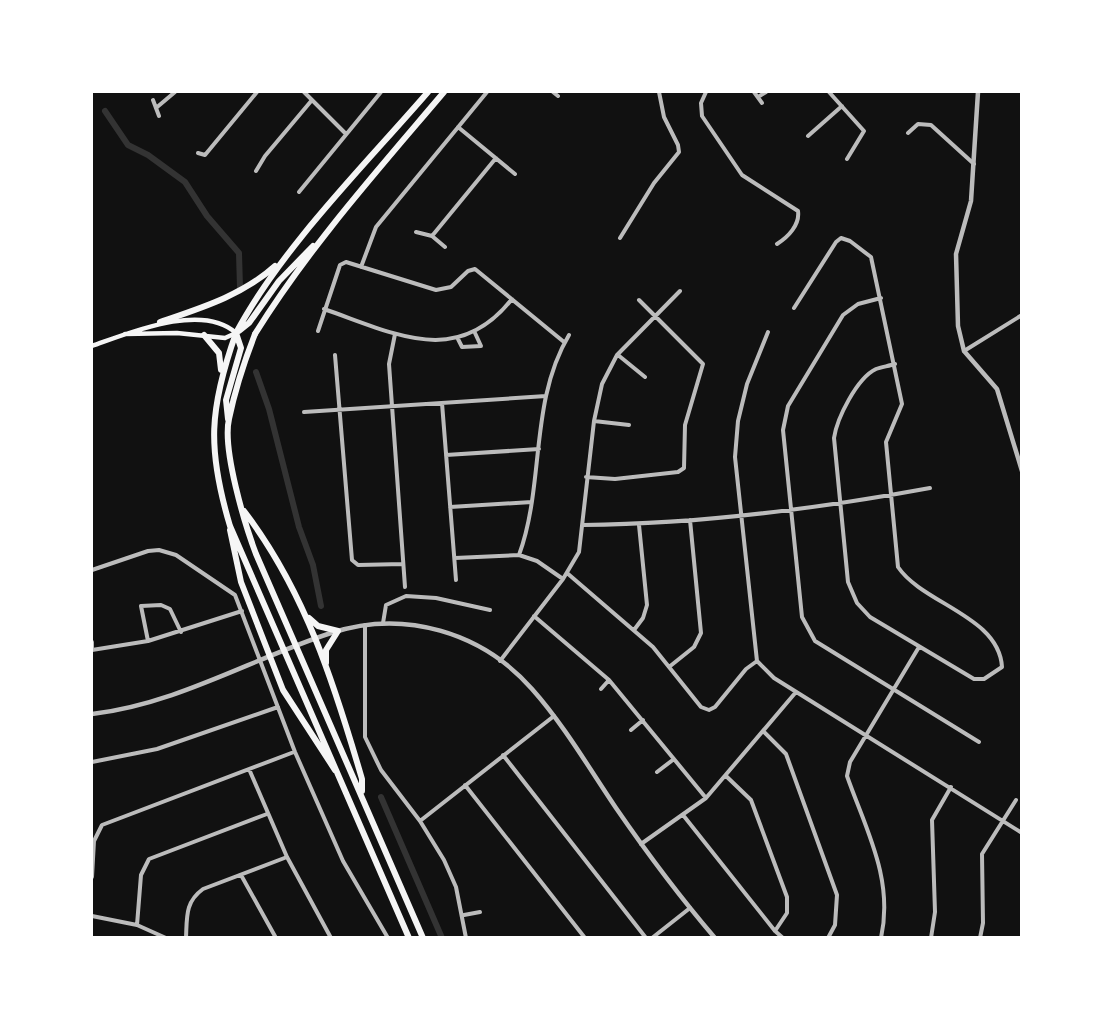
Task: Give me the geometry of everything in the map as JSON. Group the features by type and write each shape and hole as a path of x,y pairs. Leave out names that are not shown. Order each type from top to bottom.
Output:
{"highway":[{"path":"409,938 230,526 220,493 214,446 215,406 221,376 236,333 251,305 283,260 429,92"},
{"path":"228,419 255,334 274,303 331,227 444,92"},
{"path":"236,333 249,323 279,281 331,227"},
{"path":"160,322 201,308 255,284 283,260"},
{"path":"236,333 241,348 226,400 231,453 241,507 256,554 423,938"},
{"path":"204,335 221,358 221,376"},
{"path":"241,507 290,580 307,615 326,664 362,779 362,795"},
{"path":"230,526 236,564 269,658 286,697 330,766 338,773"},
{"path":"307,615 318,626 338,631 326,650 326,664"}],"main road":[{"path":"92,346 125,334 160,322 200,321 228,326 236,333 225,338 204,335 125,334"}],"street":[{"path":"156,108 175,92"},
{"path":"198,153 205,155 257,92"},
{"path":"303,92 346,134"},
{"path":"361,267 376,227 487,92"},
{"path":"553,92 558,96"},
{"path":"620,238 654,183 679,152 664,117 659,92"},
{"path":"706,92 701,103 702,116 742,175 798,211 799,217 789,236 777,244"},
{"path":"754,92 762,103"},
{"path":"758,97 766,92"},
{"path":"829,92 864,131 848,159"},
{"path":"978,92 971,201 956,254 958,326 964,351 997,389 1022,471"},
{"path":"299,192 379,93"},
{"path":"153,100 159,116"},
{"path":"256,171 265,156 312,100"},
{"path":"808,136 842,106"},
{"path":"908,133 918,124 931,125 975,165"},
{"path":"458,127 515,174"},
{"path":"432,237 496,158"},
{"path":"416,232 432,237 445,247"},
{"path":"794,308 836,242 842,238 850,241 871,257 895,364 902,404 886,442 897,567 907,580 980,627 993,641 1002,667 992,675 974,679 870,617 857,603 848,582 834,438 837,421 864,378 876,369 895,364"},
{"path":"318,331 340,265 346,262 436,290 451,286 468,271 476,269 564,342"},
{"path":"500,661 563,579 579,552 586,477 602,384 617,355 680,291"},
{"path":"881,298 858,304 843,315 788,406 783,430 802,617 815,641 979,742"},
{"path":"324,309 395,334 428,342 458,339 475,333 512,299"},
{"path":"586,477 615,479 678,472 684,468 685,425 703,364 639,300"},
{"path":"964,351 1022,315"},
{"path":"768,332 747,384 738,421 735,457 757,661 774,678 1022,833"},
{"path":"458,339 462,347 467,349 481,346 475,333"},
{"path":"395,334 388,364 405,587"},
{"path":"519,555 529,529 546,396 553,368 569,335"},
{"path":"336,355 352,560 358,565 403,564"},
{"path":"617,355 645,377"},
{"path":"304,411 391,408 546,396"},
{"path":"442,403 456,580"},
{"path":"594,421 630,425"},
{"path":"446,455 539,448"},
{"path":"583,525 639,525 791,510 841,504 930,488"},
{"path":"450,507 532,502"},
{"path":"669,667 694,647 701,633 690,520"},
{"path":"634,630 643,618 647,605 639,525"},
{"path":"92,570 148,551 168,552 235,595 295,752 343,861 388,938"},
{"path":"454,558 519,555 537,561 563,579"},
{"path":"567,573 653,647 701,707 709,710 715,707 746,669 757,661"},
{"path":"383,623 386,605 406,596 436,598 490,610"},
{"path":"148,641 141,606 161,605 170,609 181,632"},
{"path":"92,642 92,650 148,641 242,611"},
{"path":"534,616 609,680 706,798"},
{"path":"92,714 162,699 338,631 383,623 411,624 442,630 470,642 500,661 531,688 554,716 641,844 715,938"},
{"path":"365,625 365,737 381,770 420,821 444,860 456,887 464,915 466,938"},
{"path":"881,938 886,914 886,894 881,871 847,776 850,762 919,647"},
{"path":"601,689 609,680"},
{"path":"641,844 706,798 796,692"},
{"path":"92,762 157,749 278,707"},
{"path":"420,821 554,716"},
{"path":"631,730 643,720"},
{"path":"764,731 786,754 837,895 835,925 828,938"},
{"path":"92,877 94,841 102,825 295,752"},
{"path":"503,755 646,938"},
{"path":"657,772 674,759"},
{"path":"249,769 287,858 331,938"},
{"path":"726,776 752,800 787,897 787,913 774,931"},
{"path":"465,786 585,938"},
{"path":"931,938 935,912 932,820 951,787"},
{"path":"980,938 983,923 982,854 1016,800"},
{"path":"137,925 141,874 149,859 267,814"},
{"path":"683,815 774,931 783,938"},
{"path":"186,938 188,907 192,897 203,889 287,858"},
{"path":"241,875 276,938"},
{"path":"652,938 690,908"},
{"path":"464,915 480,912"},
{"path":"92,916 115,918 166,938"}],"waterway":[{"path":"105,111 128,145 148,155 185,182 207,216 239,253 240,288"},
{"path":"256,372 269,409 299,527 313,565 321,606"},
{"path":"381,797 442,938"}]}
